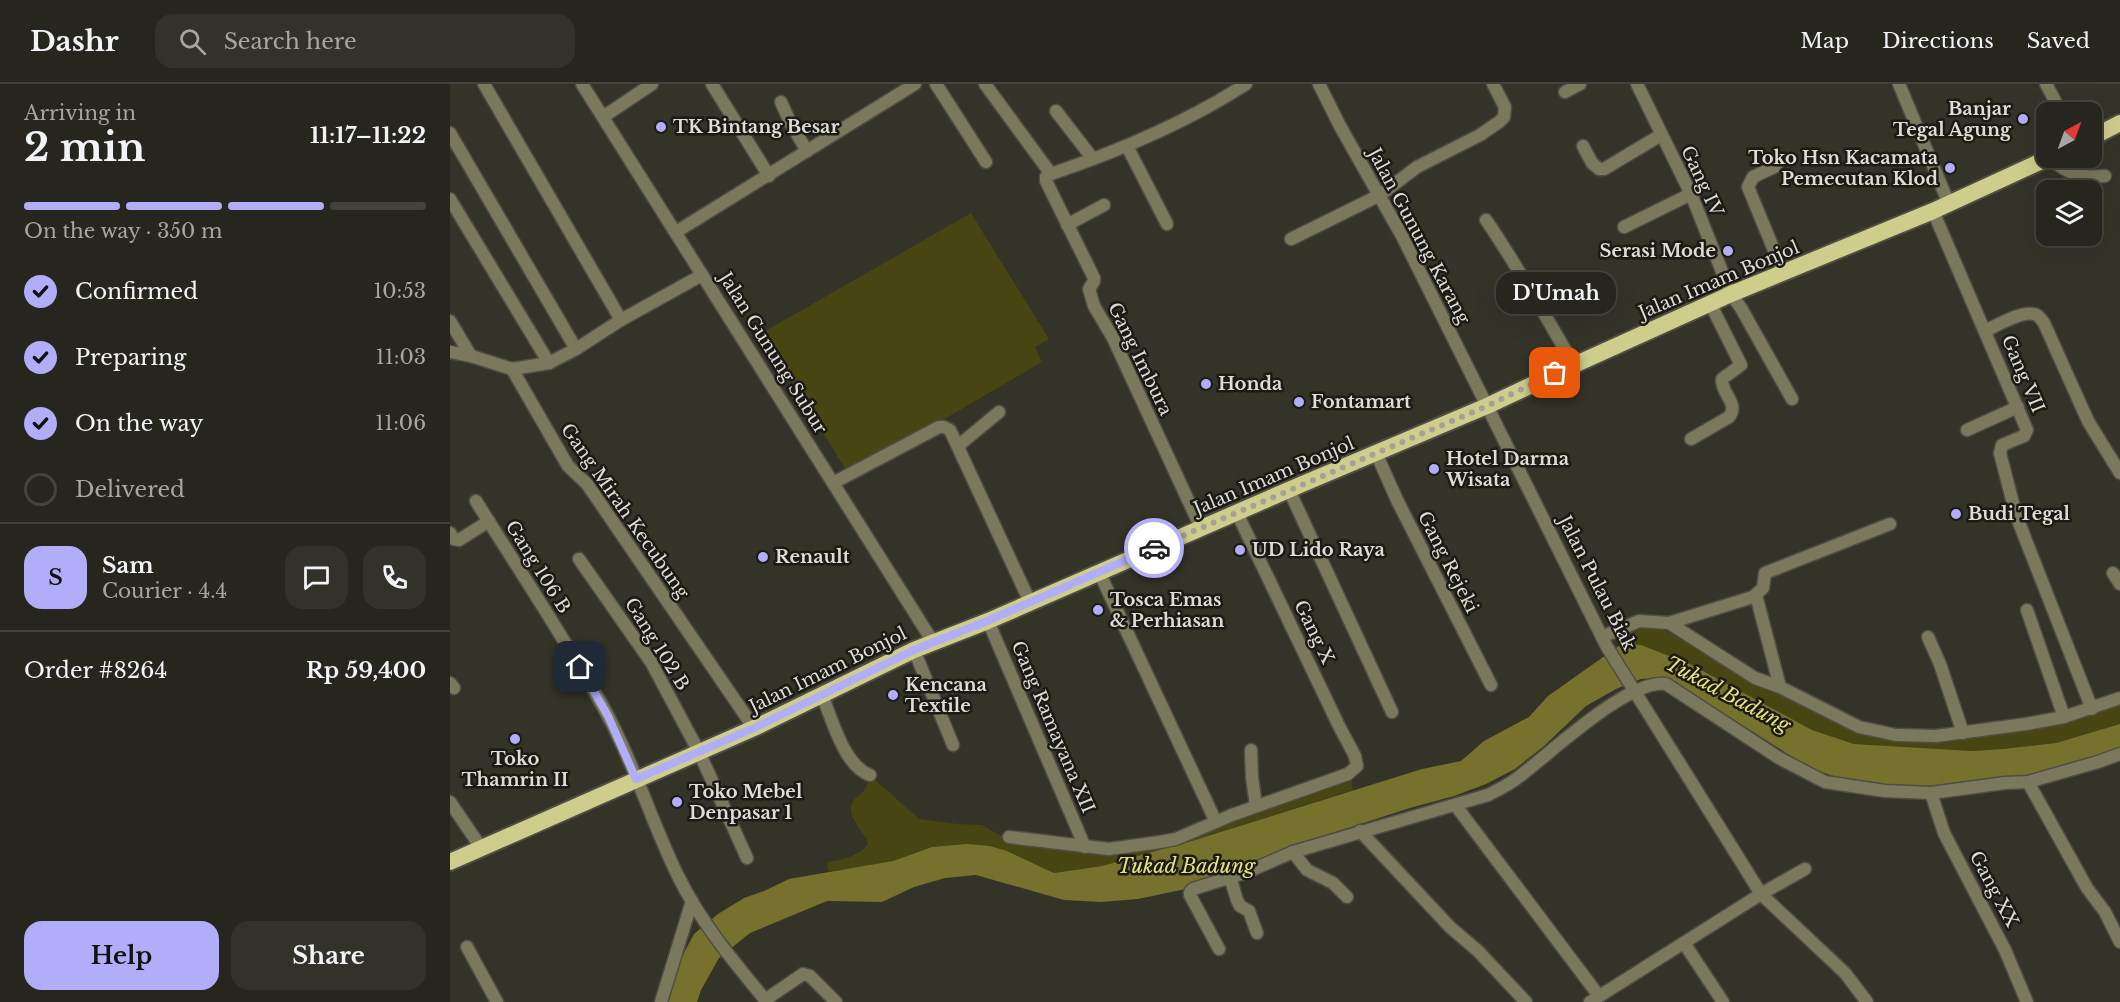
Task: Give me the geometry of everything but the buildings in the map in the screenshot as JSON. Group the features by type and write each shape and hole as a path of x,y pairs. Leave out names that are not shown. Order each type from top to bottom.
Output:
{"highway":[{"path":"2102,132 2120,123"},
{"name":"Jalan Imam Bonjol","path":"450,862 754,728 914,650 987,621 1487,406 1574,364 1711,305 1731,294 1934,211 2036,164"}],"street":[{"path":"484,84 621,320"},
{"name":"Jalan Gunung Subur","path":"582,84 933,642"},
{"path":"603,117 652,84"},
{"path":"711,84 769,176"},
{"path":"676,232 915,84"},
{"path":"936,84 986,162"},
{"path":"985,84 1051,174 1127,146 1191,116 1246,84"},
{"name":"Jalan Gunung Karang","path":"1319,84 1402,236 1487,406"},
{"path":"1290,239 1380,195 1417,167 1480,135 1499,122 1504,117 1505,107 1493,84"},
{"path":"1565,92 1580,84"},
{"name":"Gang IV","path":"1637,84 1691,194 1731,294 1792,399"},
{"path":"1899,84 1949,204"},
{"path":"2046,84 2056,102"},
{"path":"781,102 807,151"},
{"path":"1056,111 1093,159"},
{"path":"450,134 576,349"},
{"path":"1583,146 1592,163 1599,169 1604,169 1661,135"},
{"path":"1127,146 1167,224"},
{"path":"1776,166 1753,177 1748,188 1783,272"},
{"path":"2062,168 2078,176 2105,176"},
{"name":"Gang Imbura","path":"1051,174 1046,177 1046,185 1094,278 1089,289 1094,306 1113,338 1201,528"},
{"path":"1624,227 1691,194"},
{"path":"450,200 549,363"},
{"path":"1067,225 1104,205"},
{"name":"Gang VII","path":"1934,211 2019,407 2027,433 2002,445 2000,453 2016,515 2092,709"},
{"path":"1486,220 1512,257 1522,278 1574,364"},
{"path":"450,352 512,369 549,363 702,275"},
{"path":"1691,439 1729,417 1733,412 1722,381 1725,376 1742,365 1711,305"},
{"path":"1985,331 2024,314 2038,316 2044,323 2088,421 2120,473"},
{"path":"450,321 471,356"},
{"name":"Gang Mirah Kecubung","path":"512,369 568,466 587,484 754,728"},
{"name":"Jalan Pulau Biak","path":"1487,406 1605,642 1761,894 1845,973 1867,1002"},
{"path":"1967,430 2019,407"},
{"path":"958,446 999,412"},
{"path":"833,483 939,427 950,430 1030,602"},
{"name":"Gang Rejeki","path":"1376,453 1397,500 1491,685"},
{"path":"1289,490 1392,712"},
{"name":"Gang 106 B","path":"477,501 611,722 678,876 694,905 738,968 766,1001"},
{"name":"Gang X","path":"1237,513 1355,756 1357,766 1348,774 1256,806"},
{"path":"450,533 454,539 459,540 489,521"},
{"path":"1605,642 1639,621 1669,623 1756,595 1763,588 1765,573 1890,524"},
{"name":"Gang 102 B","path":"579,559 651,662 699,752 747,858"},
{"path":"1099,572 1216,822"},
{"path":"2113,573 2120,584"},
{"path":"1756,595 1780,687"},
{"path":"2027,610 2064,717"},
{"name":"Gang Ramayana XII","path":"987,621 1085,847"},
{"path":"1669,623 1755,678 1780,687 1859,727 1896,735 1936,736 2026,724 2064,717 2120,698"},
{"path":"1928,637 1940,664 1963,733"},
{"path":"914,650 953,745"},
{"path":"1219,950 1190,892 1293,852 1488,795 1515,780 1634,688 1656,683 1666,684 1779,758 1826,782 1885,791 1931,793 2028,782 2120,754"},
{"path":"822,695 849,757 862,772 870,775"},
{"path":"1009,837 1109,849 1176,839 1256,806 1251,750"},
{"path":"2028,782 2086,888 2105,912 2120,942"},
{"name":"Gang XX","path":"1931,793 1944,833 2005,950 2027,1002"},
{"path":"450,802 482,849"},
{"path":"1456,806 1595,999 1761,894 1805,869"},
{"path":"1360,831 1450,927 1478,951 1526,1002"},
{"path":"1293,852 1307,870 1333,883 1347,897"},
{"path":"1230,877 1237,900 1240,906 1249,911 1257,933"},
{"path":"661,1002 694,905"},
{"path":"1684,943 1723,1002"},
{"path":"467,947 497,1002"},
{"path":"766,1001 803,974 810,976 836,1002"}],"shaded area":[{"path":"971,213 1049,339 1035,347 1042,362 849,475 762,333"},
{"path":"1656,626 1850,726 1918,739 2051,723 2109,709 2120,703 2120,724 2056,743 2003,749 1973,751 1854,744 1812,730 1690,664 1641,645 1623,643 1620,636 1633,627"},
{"path":"873,778 919,819 982,825 1003,837 1043,848 1096,854 1138,849 1351,779 1353,790 1195,840 1102,866 1054,873 1007,851 932,847 893,861 828,871 827,862 844,859 868,844 853,817 851,806"}],"water":[{"name":"Tukad Badung","path":"1623,643 1641,645 1690,664 1812,730 1854,744 1973,751 2003,749 2056,743 2120,724 2120,751 2061,771 1976,786 1913,789 1857,784 1810,768 1674,682 1656,678 1641,679 1616,689 1586,706 1544,746 1515,769 1486,784 1298,844 1195,887 1138,899 1101,902 1064,900 976,875 945,878 914,887 882,902 827,901 750,933 719,958 697,1002 668,1002 676,968 694,934 718,914 744,898 789,879 893,861 932,847 967,844 990,846 1007,851 1054,873 1102,866 1195,840 1422,769 1461,761 1484,741 1529,717 1548,696"}],"way so far":[{"path":"1154,548 1487,406 1555,373"}],"place":[{"name":"Banjar Tegal Agung","path":"2023,119"},
{"name":"TK Bintang Besar","path":"661,127"},
{"name":"Toko Hsn Kacamata Pemecutan Klod","path":"1950,168"},
{"name":"Serasi Mode","path":"1728,251"},
{"name":"D'Umah","path":"1555,373"},
{"name":"Honda","path":"1206,384"},
{"name":"Fontamart","path":"1299,402"},
{"name":"Hotel Darma Wisata","path":"1434,469"},
{"name":"Budi Tegal","path":"1956,514"},
{"name":"UD Lido Raya","path":"1240,550"},
{"name":"Renault","path":"763,557"},
{"name":"Tosca Emas & Perhiasan","path":"1098,610"},
{"name":"Kencana Textile","path":"893,695"},
{"name":"Toko Thamrin II","path":"515,739"},
{"name":"Toko Mebel Denpasar 1","path":"677,802"}],"route":[{"path":"580,667 608,716 636,779 754,728 914,650 987,621 1154,548"}]}
